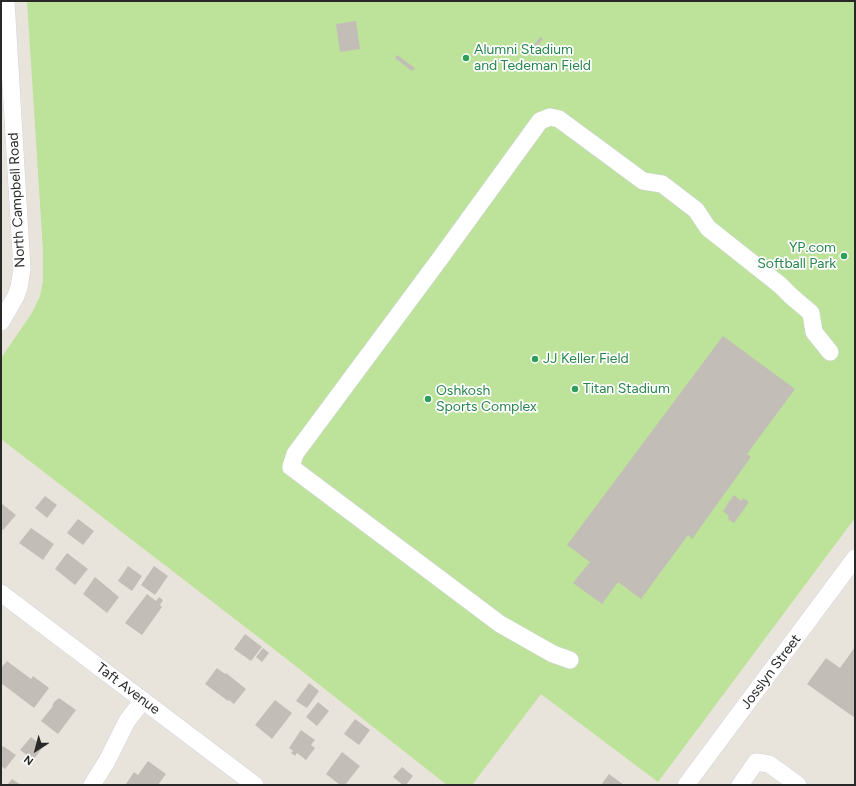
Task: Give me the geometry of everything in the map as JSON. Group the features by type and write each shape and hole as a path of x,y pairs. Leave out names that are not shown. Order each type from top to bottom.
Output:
{"street":[{"name":"North Campbell Road","path":"1,322 16,296 22,269 6,1"},
{"path":"570,660 553,654 500,624 291,467 295,454 540,121 550,117 559,119 643,181 662,184 696,210 708,228 780,285 811,313 814,332 830,352"},
{"name":"Josslyn Street","path":"686,785 855,558"},
{"name":"Taft Avenue","path":"1,593 255,785"},
{"path":"92,785 107,761 127,721 143,700"},
{"path":"740,785 756,762 769,764 798,785"}],"green space":[{"name":"Oshkosh Sports Complex","path":"27,1 855,1 855,518 658,782 541,694 472,785 447,785 279,653 1,439 1,358 32,313 40,296 43,281 43,251"}],"building":[{"path":"356,21 360,49 340,52 336,24"},
{"path":"540,37 543,39 531,55 528,53"},
{"path":"397,55 415,68 412,71 395,58"},
{"path":"723,336 795,389 747,454 751,457 692,539 688,535 641,599 618,582 602,604 573,583 590,562 567,545"},
{"path":"734,495 741,501 743,498 749,502 734,523 728,519 729,516 723,511"},
{"path":"45,496 57,505 47,518 35,508"},
{"path":"1,503 16,515 3,530 1,529"},
{"path":"78,519 94,531 83,545 67,533"},
{"path":"31,528 54,544 43,560 19,543"},
{"path":"67,553 88,569 75,585 55,569"},
{"path":"128,566 142,576 132,591 118,581"},
{"path":"154,566 168,576 155,595 141,585"},
{"path":"95,577 119,597 107,613 83,594"},
{"path":"147,594 156,601 159,597 163,600 160,605 162,607 142,635 125,623"},
{"path":"245,634 262,647 251,661 234,649"},
{"path":"855,647 855,718 807,684 826,658 840,668"},
{"path":"263,648 269,653 262,662 256,657"},
{"path":"7,661 31,679 33,676 49,688 34,708 1,683 1,668"},
{"path":"217,668 225,674 226,673 246,689 234,704 205,684"},
{"path":"309,683 319,691 307,708 296,701"},
{"path":"59,698 76,710 58,734 41,721 53,706 54,702"},
{"path":"275,700 292,713 272,739 255,725"},
{"path":"318,702 329,711 317,726 306,717"},
{"path":"355,719 370,730 359,745 344,734"},
{"path":"301,730 315,740 311,745 315,748 306,760 297,753 295,756 291,753 293,751 289,748"},
{"path":"31,737 43,747 33,760 20,750"},
{"path":"3,746 16,755 5,769 1,766 1,749"},
{"path":"342,752 360,766 345,785 340,785 326,774"},
{"path":"148,761 166,774 158,785 126,784 134,772 138,775"},
{"path":"402,767 413,776 406,785 403,785 393,777"},
{"path":"609,774 624,785 601,785"},
{"path":"12,779 21,785 7,785"}],"place":[{"name":"Alumni Stadium and Tedeman Field","path":"466,58"},
{"name":"YP.com Softball Park","path":"844,256"},
{"name":"JJ Keller Field","path":"535,359"},
{"name":"Titan Stadium","path":"575,389"},
{"name":"Oshkosh Sports Complex","path":"428,399"}]}
